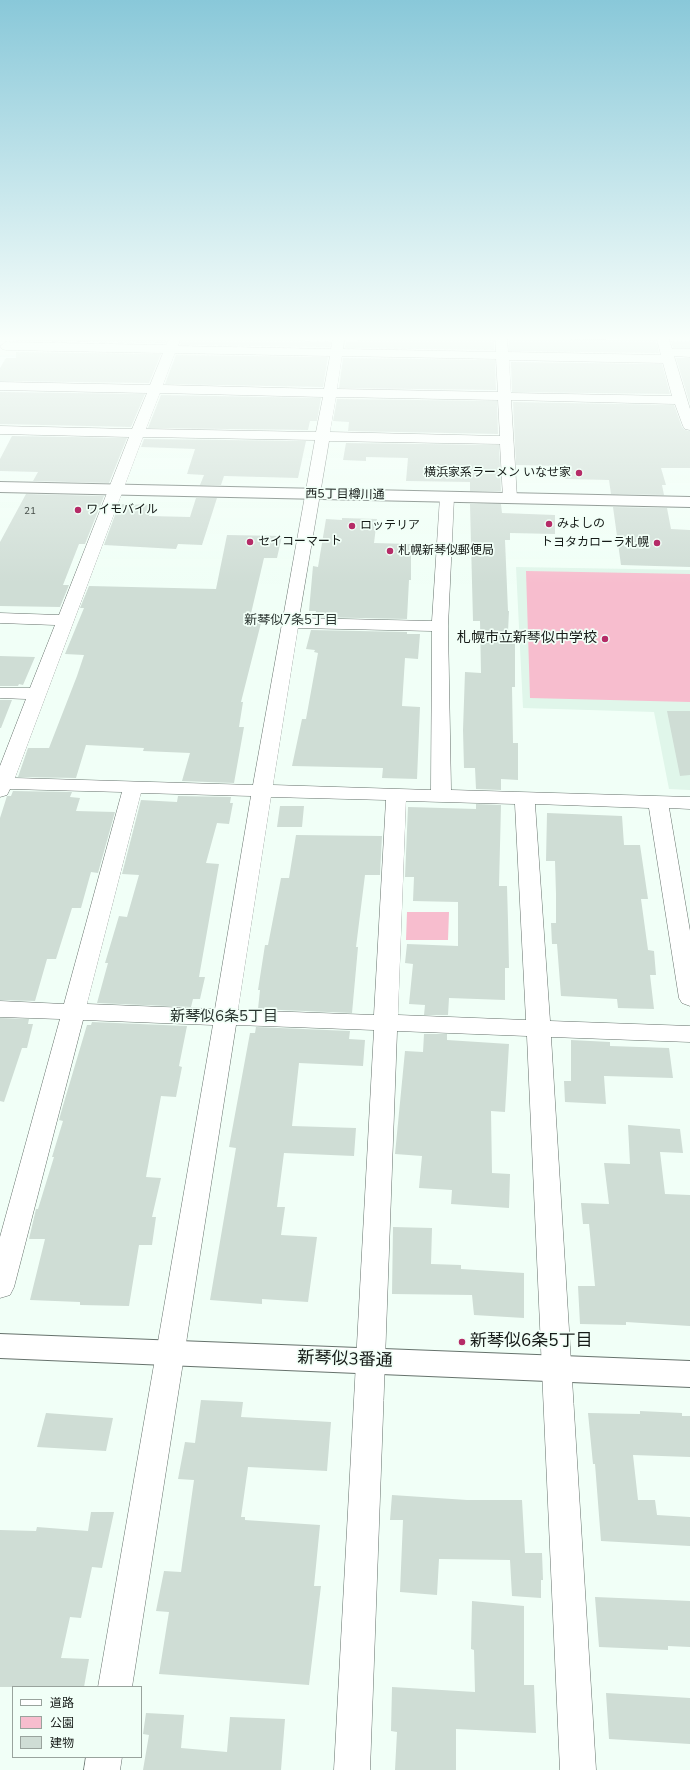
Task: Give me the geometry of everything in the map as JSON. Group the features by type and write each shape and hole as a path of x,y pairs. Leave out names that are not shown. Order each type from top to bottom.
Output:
{"main road":[{"name":"西5丁目樽川通","path":"0,487 690,502"},
{"name":"新琴似3番通","path":"0,1346 690,1374"}],"street":[{"path":"144,419 115,489 1,786 262,790 690,803"},
{"path":"116,1686 262,790 311,494 326,419"},
{"path":"506,419 510,498"},
{"path":"0,430 507,440"},
{"path":"441,796 440,626 447,497"},
{"path":"0,618 65,620"},
{"path":"290,623 440,626"},
{"path":"0,693 37,694"},
{"path":"0,1287 132,787"},
{"path":"352,1770 396,794"},
{"path":"525,798 558,1369 578,1770"},
{"path":"658,802 690,998"},
{"path":"0,1009 690,1034"},
{"path":"102,1770 104,1758"}],"shaded area":[{"name":"札幌市立新琴似中学校","path":"516,567 690,570 690,790 669,789 654,712 523,708"}],"green space":[{"name":"札幌市立新琴似中学校","path":"526,571 690,574 690,702 530,698"},
{"path":"407,912 449,912 448,940 406,940"}],"building":[{"path":"0,419 135,419 131,427 0,424"},
{"path":"152,419 317,419 317,421 310,421 308,430 148,428"},
{"path":"333,419 498,419 498,434 348,431 349,422 333,421"},
{"path":"514,419 679,419 682,427 685,430 690,431 690,468 661,468 666,485 662,485 664,495 611,494 609,480 565,479 563,466 516,465"},
{"path":"12,436 127,438 109,483 33,481 38,472 0,471 0,459"},
{"path":"144,439 306,441 298,478 224,476 221,485 200,485 204,475 187,474 195,449 141,447"},
{"path":"346,443 499,445 501,491 470,491 470,482 406,481 408,458 366,457 366,461 343,460"},
{"path":"26,494 104,496 85,544 79,544 63,585 69,585 60,607 0,606 0,542"},
{"path":"196,498 217,498 202,545 178,544 176,549 104,545 119,504 152,505 149,516 190,517"},
{"path":"470,504 501,504 502,513 555,515 555,534 510,533 510,540 505,540 509,611 508,632 515,632 515,687 512,687 513,743 518,743 518,780 501,779 501,790 476,789 475,768 464,768 463,730 465,672 481,673 480,621 473,621"},
{"path":"613,507 667,508 671,529 690,530 690,567 621,565"},
{"path":"342,518 377,519 374,543 411,544 411,580 409,580 407,619 314,617 316,611 309,611 313,566 318,567 326,519 342,520"},
{"path":"227,535 282,536 277,558 264,558 249,622 261,623 241,702 243,702 239,727 244,727 234,783 182,781 190,753 143,751 144,748 86,745 76,778 18,777 28,748 49,748 77,676 84,655 65,654 84,608 80,608 89,586 216,589"},
{"path":"311,630 407,632 407,634 420,634 418,659 405,658 402,706 420,707 417,779 382,778 383,768 292,766 302,719 306,719 318,653 314,652 315,650 306,649"},
{"path":"0,656 35,657 23,685 0,686"},
{"path":"0,700 12,700 1,728 0,728"},
{"path":"667,711 690,711 690,775 680,776"},
{"path":"13,791 72,792 70,797 80,798 76,811 115,812 98,873 91,872 81,908 72,908 56,959 47,959 35,1001 0,1000 0,818 7,796 11,796"},
{"path":"178,796 231,797 230,803 233,803 229,824 217,823 206,863 219,864 199,977 205,977 200,999 193,999 191,1007 97,1003 108,963 105,963 119,916 127,917 139,875 122,874 141,800 177,802"},
{"path":"476,804 501,805 499,886 507,886 509,968 505,968 505,1000 449,998 448,1015 424,1015 425,1005 409,1004 413,964 405,963 407,944 458,946 458,902 413,901 414,877 405,877 408,807 476,809"},
{"path":"280,806 304,806 302,827 277,827"},
{"path":"547,813 622,816 624,845 640,845 648,899 641,899 648,950 654,951 656,975 650,975 654,1009 618,1008 617,999 561,996 557,944 552,944 551,923 556,923 555,861 546,861"},
{"path":"296,835 382,836 380,875 365,875 356,947 358,947 352,1013 258,1009 260,990 258,990 265,945 268,945 281,878 289,878"},
{"path":"0,1018 29,1019 28,1024 33,1024 27,1048 22,1048 4,1102 0,1101"},
{"path":"92,1022 187,1026 179,1066 182,1067 176,1097 161,1096 146,1177 161,1178 152,1217 156,1217 152,1245 139,1245 129,1306 80,1305 80,1302 30,1300 45,1239 29,1239 36,1209 38,1209 54,1157 52,1157 63,1121 59,1120 62,1109 87,1025 91,1025"},
{"path":"256,1027 350,1031 349,1039 365,1040 363,1066 299,1063 292,1126 356,1128 354,1156 284,1153 277,1207 285,1207 281,1235 317,1237 308,1302 262,1299 262,1304 210,1300 236,1148 229,1147 250,1033 255,1033"},
{"path":"424,1034 447,1034 447,1040 509,1044 505,1112 491,1111 492,1173 510,1174 509,1208 451,1204 452,1190 419,1188 422,1156 395,1154 405,1051 423,1052"},
{"path":"571,1040 610,1042 610,1046 669,1048 673,1078 604,1076 606,1104 565,1102 564,1081 571,1081"},
{"path":"628,1125 680,1129 683,1153 660,1152 665,1194 690,1195 690,1326 626,1322 626,1325 580,1324 578,1286 595,1286 589,1224 583,1224 581,1203 609,1204 604,1163 630,1164"},
{"path":"393,1227 432,1228 431,1264 461,1265 461,1269 524,1273 524,1318 474,1315 472,1295 392,1294"},
{"path":"201,1400 243,1402 241,1417 331,1422 327,1471 248,1467 241,1517 245,1517 245,1520 320,1525 314,1586 321,1586 309,1685 159,1674 169,1612 156,1611 164,1571 181,1572 194,1480 178,1479 185,1442 195,1443"},
{"path":"640,1411 682,1413 682,1416 690,1416 690,1457 633,1455 638,1500 655,1500 657,1515 690,1517 690,1546 601,1541 595,1464 593,1464 588,1413 640,1414"},
{"path":"46,1413 113,1418 106,1451 37,1447"},
{"path":"392,1495 467,1500 522,1500 525,1553 542,1553 543,1580 541,1580 541,1598 512,1596 510,1560 439,1559 437,1595 400,1592 403,1520 390,1520"},
{"path":"91,1512 114,1512 102,1568 92,1567 81,1618 70,1617 61,1658 89,1659 84,1686 0,1687 0,1530 36,1531 37,1527 88,1531"},
{"path":"595,1597 690,1601 690,1647 668,1646 668,1650 599,1647"},
{"path":"472,1601 524,1606 524,1685 534,1685 536,1733 456,1729 456,1770 395,1770 397,1732 391,1731 392,1687 475,1692 474,1650 471,1649"},
{"path":"606,1693 690,1698 690,1744 609,1739"},
{"path":"146,1713 184,1715 181,1748 227,1752 230,1717 285,1719 281,1770 143,1770 149,1735 143,1734"}],"place":[{"name":"横浜家系ラーメン いなせ家","path":"579,473"},
{"name":"ワイモバイル","path":"78,510"},
{"name":"みよしの","path":"549,524"},
{"name":"ロッテリア","path":"352,526"},
{"name":"セイコーマート","path":"250,542"},
{"name":"トヨタカローラ札幌","path":"657,543"},
{"name":"札幌新琴似郵便局","path":"390,551"},
{"name":"札幌市立新琴似中学校","path":"605,639"},
{"name":"新琴似6条5丁目","path":"462,1342"}],"district":[{"name":"新琴似7条5丁目","path":"291,621"},
{"name":"新琴似6条5丁目","path":"224,1017"}]}
